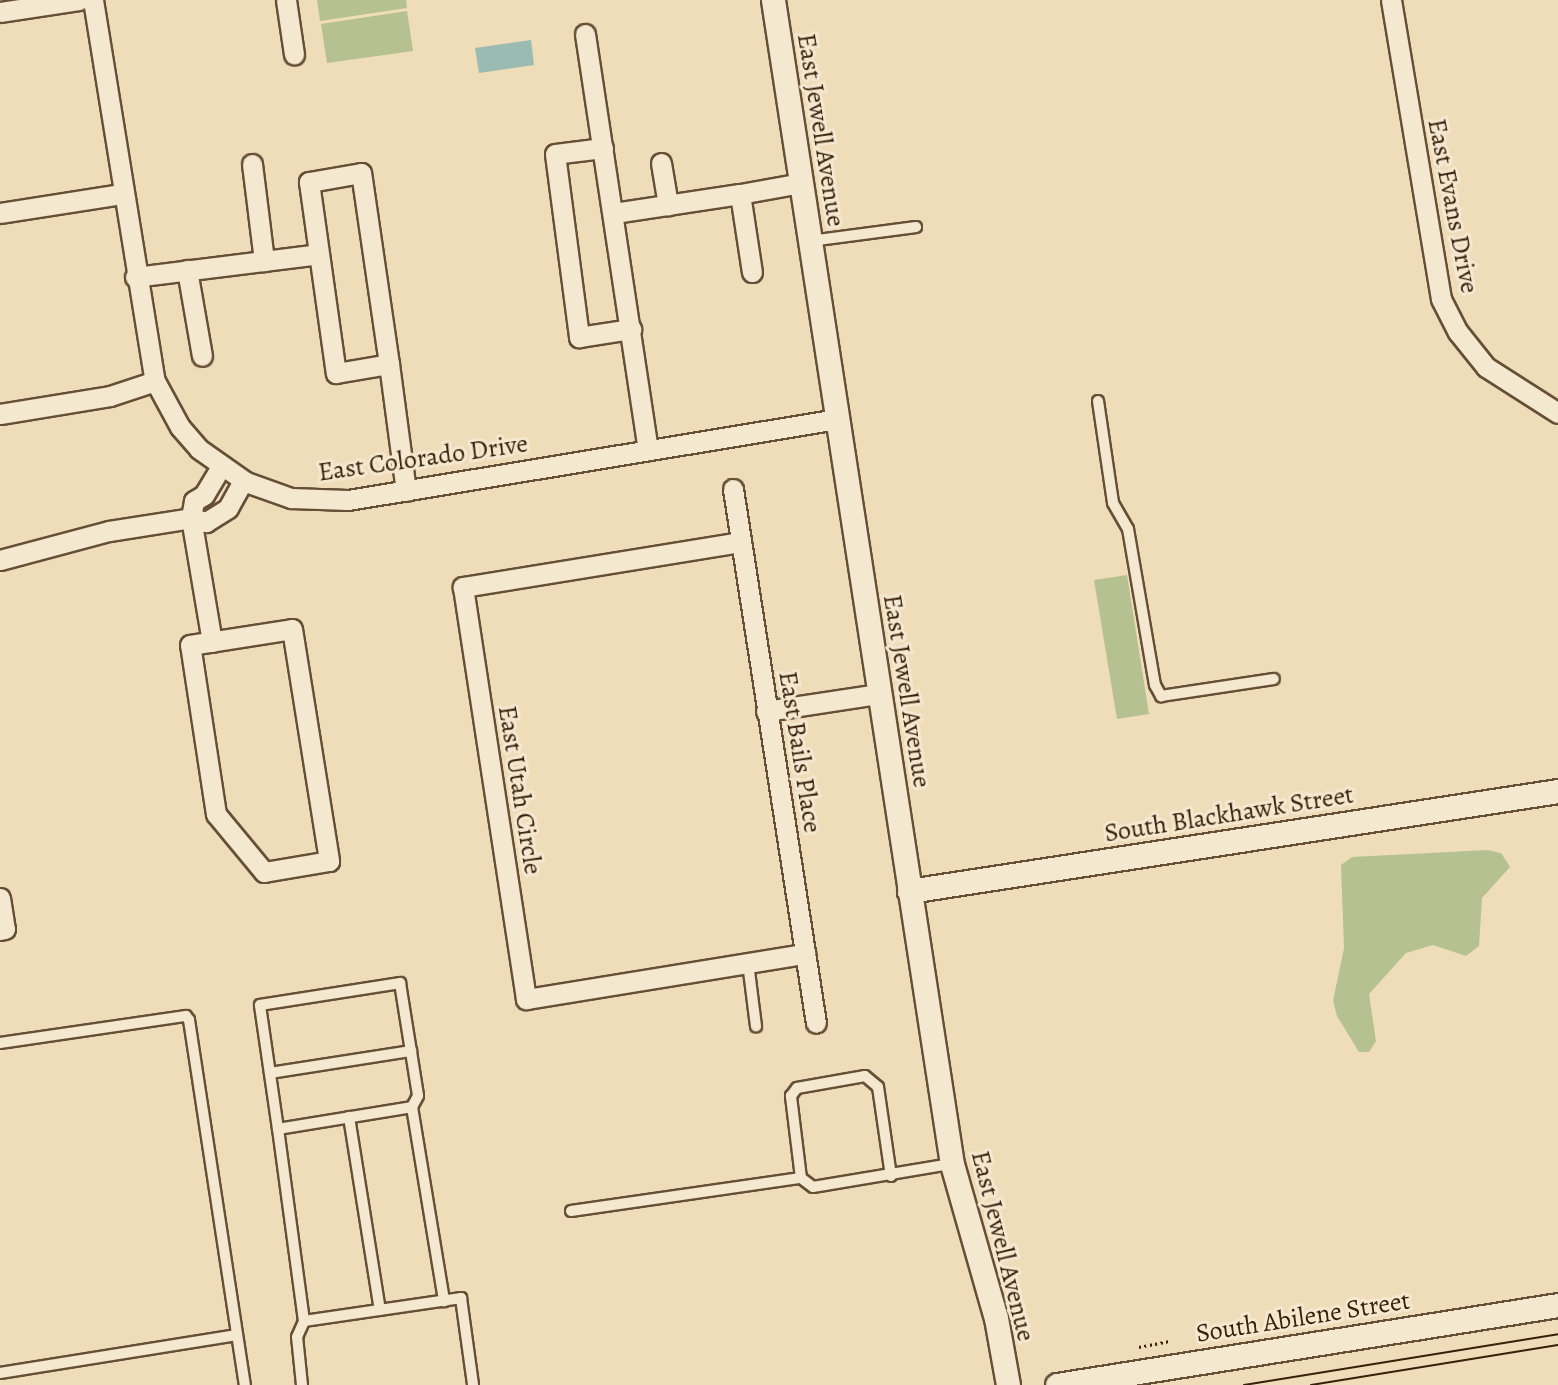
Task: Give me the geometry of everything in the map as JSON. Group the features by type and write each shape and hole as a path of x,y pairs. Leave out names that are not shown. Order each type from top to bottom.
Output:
{"street":[{"path":"0,12 79,0"},
{"name":"East Colorado Drive","path":"93,0 135,277 155,381 180,427 221,467 243,481 272,493 319,501 406,491 837,419"},
{"path":"286,0 295,54"},
{"name":"East Jewell Avenue","path":"773,0 952,1164 996,1318 1008,1385"},
{"name":"East Evans Drive","path":"1391,0 1441,299 1458,332 1486,367 1558,413"},
{"path":"585,34 648,450"},
{"path":"603,148 555,154 579,337 631,329"},
{"path":"661,163 668,205"},
{"path":"252,164 264,261"},
{"path":"389,364 336,373 309,182 361,173 389,364 406,491"},
{"path":"614,214 801,183"},
{"path":"0,213 122,194"},
{"path":"740,194 752,272"},
{"path":"135,277 319,254"},
{"path":"187,270 202,356"},
{"path":"0,414 110,397 155,381"},
{"path":"212,642 191,518 194,501 204,495 221,467"},
{"path":"0,560 63,540 191,518 206,522 228,508 243,481"},
{"name":"East Bails Place","path":"733,489 816,1023"},
{"name":"East Utah Circle","path":"741,542 463,587 526,999 805,954"},
{"path":"292,629 329,861 264,872 216,814 190,645 212,642 292,629"},
{"path":"766,711 879,694"},
{"name":"South Blackhawk Street","path":"909,891 1558,792"},
{"path":"0,898 5,929 0,930"},
{"name":"South Abilene Street","path":"1057,1385 1558,1305"}],"lane":[{"path":"810,241 916,227"},
{"path":"1098,401 1114,503 1128,529 1155,685 1161,696 1274,679"},
{"path":"748,963 756,1026"},
{"path":"302,1385 297,1337 304,1321 260,1005 400,983 418,1096 412,1107 444,1301"},
{"path":"0,1043 186,1016 190,1020 245,1385"},
{"path":"270,1073 411,1051"},
{"path":"801,1178 791,1096 797,1088 865,1076 878,1087 891,1176"},
{"path":"278,1129 412,1107"},
{"path":"349,1117 380,1310"},
{"path":"571,1211 801,1178 813,1187 952,1164"},
{"path":"304,1321 461,1298 473,1385"},
{"path":"0,1373 237,1335"}],"path":[{"path":"1139,1347 1168,1341"}],"green space":[{"path":"317,0 406,0 407,8 320,21"},
{"path":"407,11 413,51 327,63 321,24"},
{"path":"1127,575 1149,714 1117,719 1094,580"},
{"path":"1487,850 1501,853 1510,867 1482,898 1479,946 1466,956 1433,945 1406,953 1369,994 1376,1041 1369,1052 1359,1052 1337,1016 1333,1001 1344,948 1341,865 1352,857"}],"water":[{"path":"531,40 534,65 479,73 475,48"}],"tram line":[{"path":"1244,1385 1558,1334"},
{"path":"1311,1385 1558,1345"}]}
